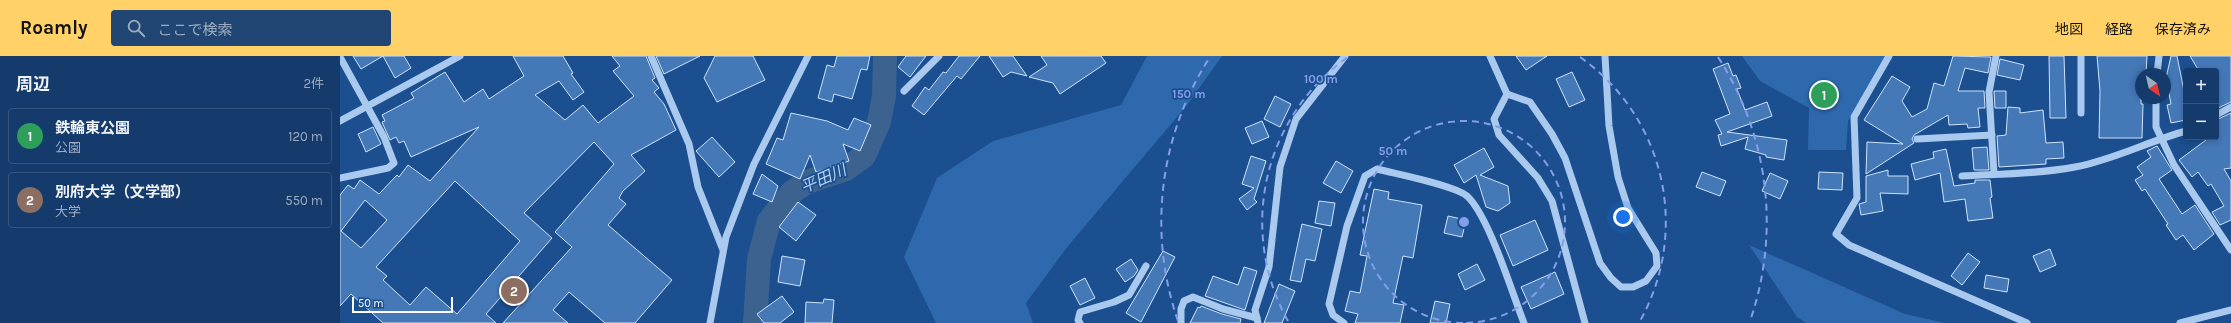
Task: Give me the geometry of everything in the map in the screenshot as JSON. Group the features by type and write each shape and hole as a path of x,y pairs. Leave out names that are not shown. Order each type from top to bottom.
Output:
{"street":[{"path":"340,121 367,105 460,56"},
{"path":"651,56 688,144 698,187 723,250"},
{"path":"710,323 726,237 754,164 808,56"},
{"path":"904,91 939,56"},
{"path":"1181,323 1181,309 1184,301 1193,297 1257,320 1255,310 1269,267 1280,167 1294,126 1300,114 1345,56"},
{"path":"1490,56 1507,94 1530,102 1552,134 1565,158 1600,263 1611,278 1621,287 1633,287 1646,281 1657,266 1656,254 1628,208 1618,177 1609,126 1605,56"},
{"path":"1889,56 1854,118 1857,198 1836,234 1849,245 2027,323"},
{"path":"1994,174 1989,92 1996,56"},
{"path":"2081,56 2081,113"},
{"path":"2158,68 2159,56"},
{"path":"340,57 384,137 394,162 388,168 340,178"},
{"path":"1507,94 1494,119 1499,135 1538,178 1552,200 1585,323"},
{"path":"2156,104 2156,127 2174,165 2231,250"},
{"path":"2219,113 2231,107"},
{"path":"1962,176 2076,167 2111,157 2161,137 2183,132"},
{"path":"1916,139 1992,135"},
{"path":"1344,323 1333,314 1329,304 1349,219 1365,176 1377,169 1443,186 1466,196 1483,218 1524,323"},
{"path":"1080,323 1078,320 1080,312 1114,302 1129,295 1146,266"},
{"path":"2180,323 2231,310"}],"shaded area":[{"path":"1147,56 1222,56 1188,104 1068,246 1026,303 1033,323 936,323 904,257 937,178 993,141 1121,105"},
{"path":"1742,56 1887,56 1848,121 1846,150 1808,150 1809,108 1760,81"},
{"path":"1749,245 1905,314 1945,323 1806,323 1797,317"}],"building":[{"path":"353,56 383,56 361,69"},
{"path":"383,56 404,56 411,68 395,78"},
{"path":"513,56 563,56 573,73 571,74 584,92 573,100 559,81 535,95 565,120 583,105 598,123 634,96 613,71 620,66 612,56 646,56 655,78 652,80 659,88 654,92 664,104 676,130 631,155 645,171 623,191 619,198 626,204 608,225 672,280 635,323 605,323 569,292 553,310 568,323 503,323 572,247 555,232 614,164 594,142 524,213 552,238 486,314 496,323 383,323 351,294 340,306 340,195 348,185 354,189 360,180 379,194 397,175 399,177 408,165 430,181 479,127 411,157 404,141 399,143 396,137 390,140 382,122 385,121 382,115 414,98 411,93 445,72 464,102 483,89 489,99 524,76","holes":["455,181 520,241 457,314 426,287 410,305 383,280 387,276 376,267","365,200 387,220 361,248 341,231"]},
{"path":"656,56 700,56 664,74"},
{"path":"715,56 753,56 765,80 717,102 704,78"},
{"path":"837,56 870,56 867,70 861,69 852,99 834,94 832,102 818,98 827,65 834,67"},
{"path":"906,56 926,56 910,77 898,67"},
{"path":"959,56 980,56 961,79 957,76 924,115 912,106 925,87 929,90 943,72 946,73"},
{"path":"989,56 1013,56 1027,76 1011,72 1003,77"},
{"path":"1041,56 1101,56 1106,63 1060,94 1053,83 1029,77 1047,65"},
{"path":"1516,56 1547,56 1526,70"},
{"path":"1953,56 1991,57 1988,73 1965,68 1958,91 1984,91 1985,108 1978,108 1980,127 1968,128 1967,124 1949,125 1948,115 1914,135 1912,139 1914,143 1866,174 1867,142 1903,144 1864,120 1892,76 1910,87 1902,101 1912,117 1927,109 1934,83 1944,86"},
{"path":"2049,56 2064,56 2066,118 2050,118"},
{"path":"2097,56 2147,56 2146,68 2135,68 2135,104 2143,104 2142,138 2099,138 2100,91"},
{"path":"2171,56 2177,56 2183,86 2183,121 2171,123 2167,105 2171,104 2171,68 2168,68"},
{"path":"2190,56 2231,56 2231,102 2219,108 2219,68 2197,68"},
{"path":"2000,59 2024,65 2020,80 1997,75"},
{"path":"1728,63 1733,76 1736,75 1741,88 1737,89 1745,110 1767,102 1772,116 1727,132 1787,140 1784,160 1766,157 1766,155 1745,149 1748,137 1721,146 1718,135 1722,134 1715,120 1730,114 1713,69"},
{"path":"1572,72 1585,100 1569,107 1556,79"},
{"path":"1994,91 2006,91 2006,108 1995,108"},
{"path":"1275,96 1291,104 1280,127 1264,119"},
{"path":"2008,107 2020,108 2020,113 2043,110 2046,143 2063,142 2064,158 2046,159 2046,164 1999,167 1997,136 2006,135"},
{"path":"791,113 827,121 848,130 854,118 871,125 860,151 843,144 849,161 816,172 810,155 800,179 766,164 777,138 783,140"},
{"path":"2231,113 2231,168 2224,169 2231,181 2231,220 2220,225 2212,212 2224,206 2211,184 2208,186 2198,172 2192,177 2179,160 2206,140 2219,140 2219,119"},
{"path":"1262,121 1269,137 1252,144 1245,128"},
{"path":"373,127 381,144 366,152 358,134"},
{"path":"712,137 735,162 719,177 696,151"},
{"path":"2157,146 2172,170 2159,179 2182,214 2195,205 2214,234 2194,250 2183,235 2176,240 2166,225 2168,224 2145,189 2142,191 2135,180 2143,175 2137,167 2151,157 2147,151"},
{"path":"1987,147 1989,170 1974,170 1972,148"},
{"path":"1484,148 1494,167 1480,175 1508,186 1510,203 1498,211 1486,207 1476,175 1464,183 1454,165"},
{"path":"1946,149 1954,186 1975,183 1975,180 1990,180 1992,197 1990,198 1993,218 1968,221 1965,199 1944,202 1940,173 1915,180 1911,164 1934,158 1933,152"},
{"path":"1251,156 1266,161 1254,199 1257,202 1247,210 1239,199 1254,188 1242,184"},
{"path":"1336,161 1353,171 1341,193 1323,183"},
{"path":"1888,170 1888,176 1908,176 1908,194 1880,193 1883,211 1861,215 1859,204 1866,202 1866,176"},
{"path":"1702,172 1726,181 1720,196 1696,187"},
{"path":"1819,172 1843,173 1842,190 1818,189"},
{"path":"1770,173 1788,181 1780,199 1762,191"},
{"path":"762,174 778,186 772,202 753,194"},
{"path":"1374,189 1389,192 1388,199 1422,205 1413,258 1403,256 1393,303 1404,305 1400,323 1355,323 1358,314 1345,311 1350,291 1360,293 1367,256 1360,255"},
{"path":"1319,201 1335,203 1331,226 1315,223"},
{"path":"798,202 816,215 796,241 779,227"},
{"path":"1448,216 1466,220 1462,237 1444,233"},
{"path":"1535,220 1548,250 1513,266 1500,235"},
{"path":"1302,224 1322,229 1315,261 1306,259 1301,282 1290,280"},
{"path":"2050,249 2056,265 2040,272 2033,256"},
{"path":"1163,251 1175,257 1141,322 1126,313"},
{"path":"1968,253 1980,262 1962,285 1951,276"},
{"path":"782,256 805,260 800,286 778,282"},
{"path":"1131,259 1138,270 1134,276 1125,282 1116,269"},
{"path":"1477,264 1485,280 1465,290 1458,274"},
{"path":"1244,267 1257,271 1245,310 1205,296 1213,276 1238,285"},
{"path":"1555,272 1564,294 1531,309 1521,287"},
{"path":"1986,275 2009,279 2007,292 1984,288"},
{"path":"1085,278 1095,298 1080,305 1070,286"},
{"path":"1279,284 1295,291 1282,323 1264,323"},
{"path":"782,296 794,312 780,323 764,323 757,314"},
{"path":"824,299 834,300 832,323 805,323 806,302 823,303"},
{"path":"1435,301 1450,304 1446,323 1430,323"},
{"path":"1201,306 1241,319 1240,323 1190,323 1198,307 1200,308"}],"waterway":[{"name":"平田川","path":"755,323 759,259 769,221 792,192 807,182 846,169 864,156 879,122 884,96 885,56"}],"place":[{"name":"鉄輪東公園","path":"1824,95"},
{"name":"別府大学（文学部）","path":"514,291"}]}
